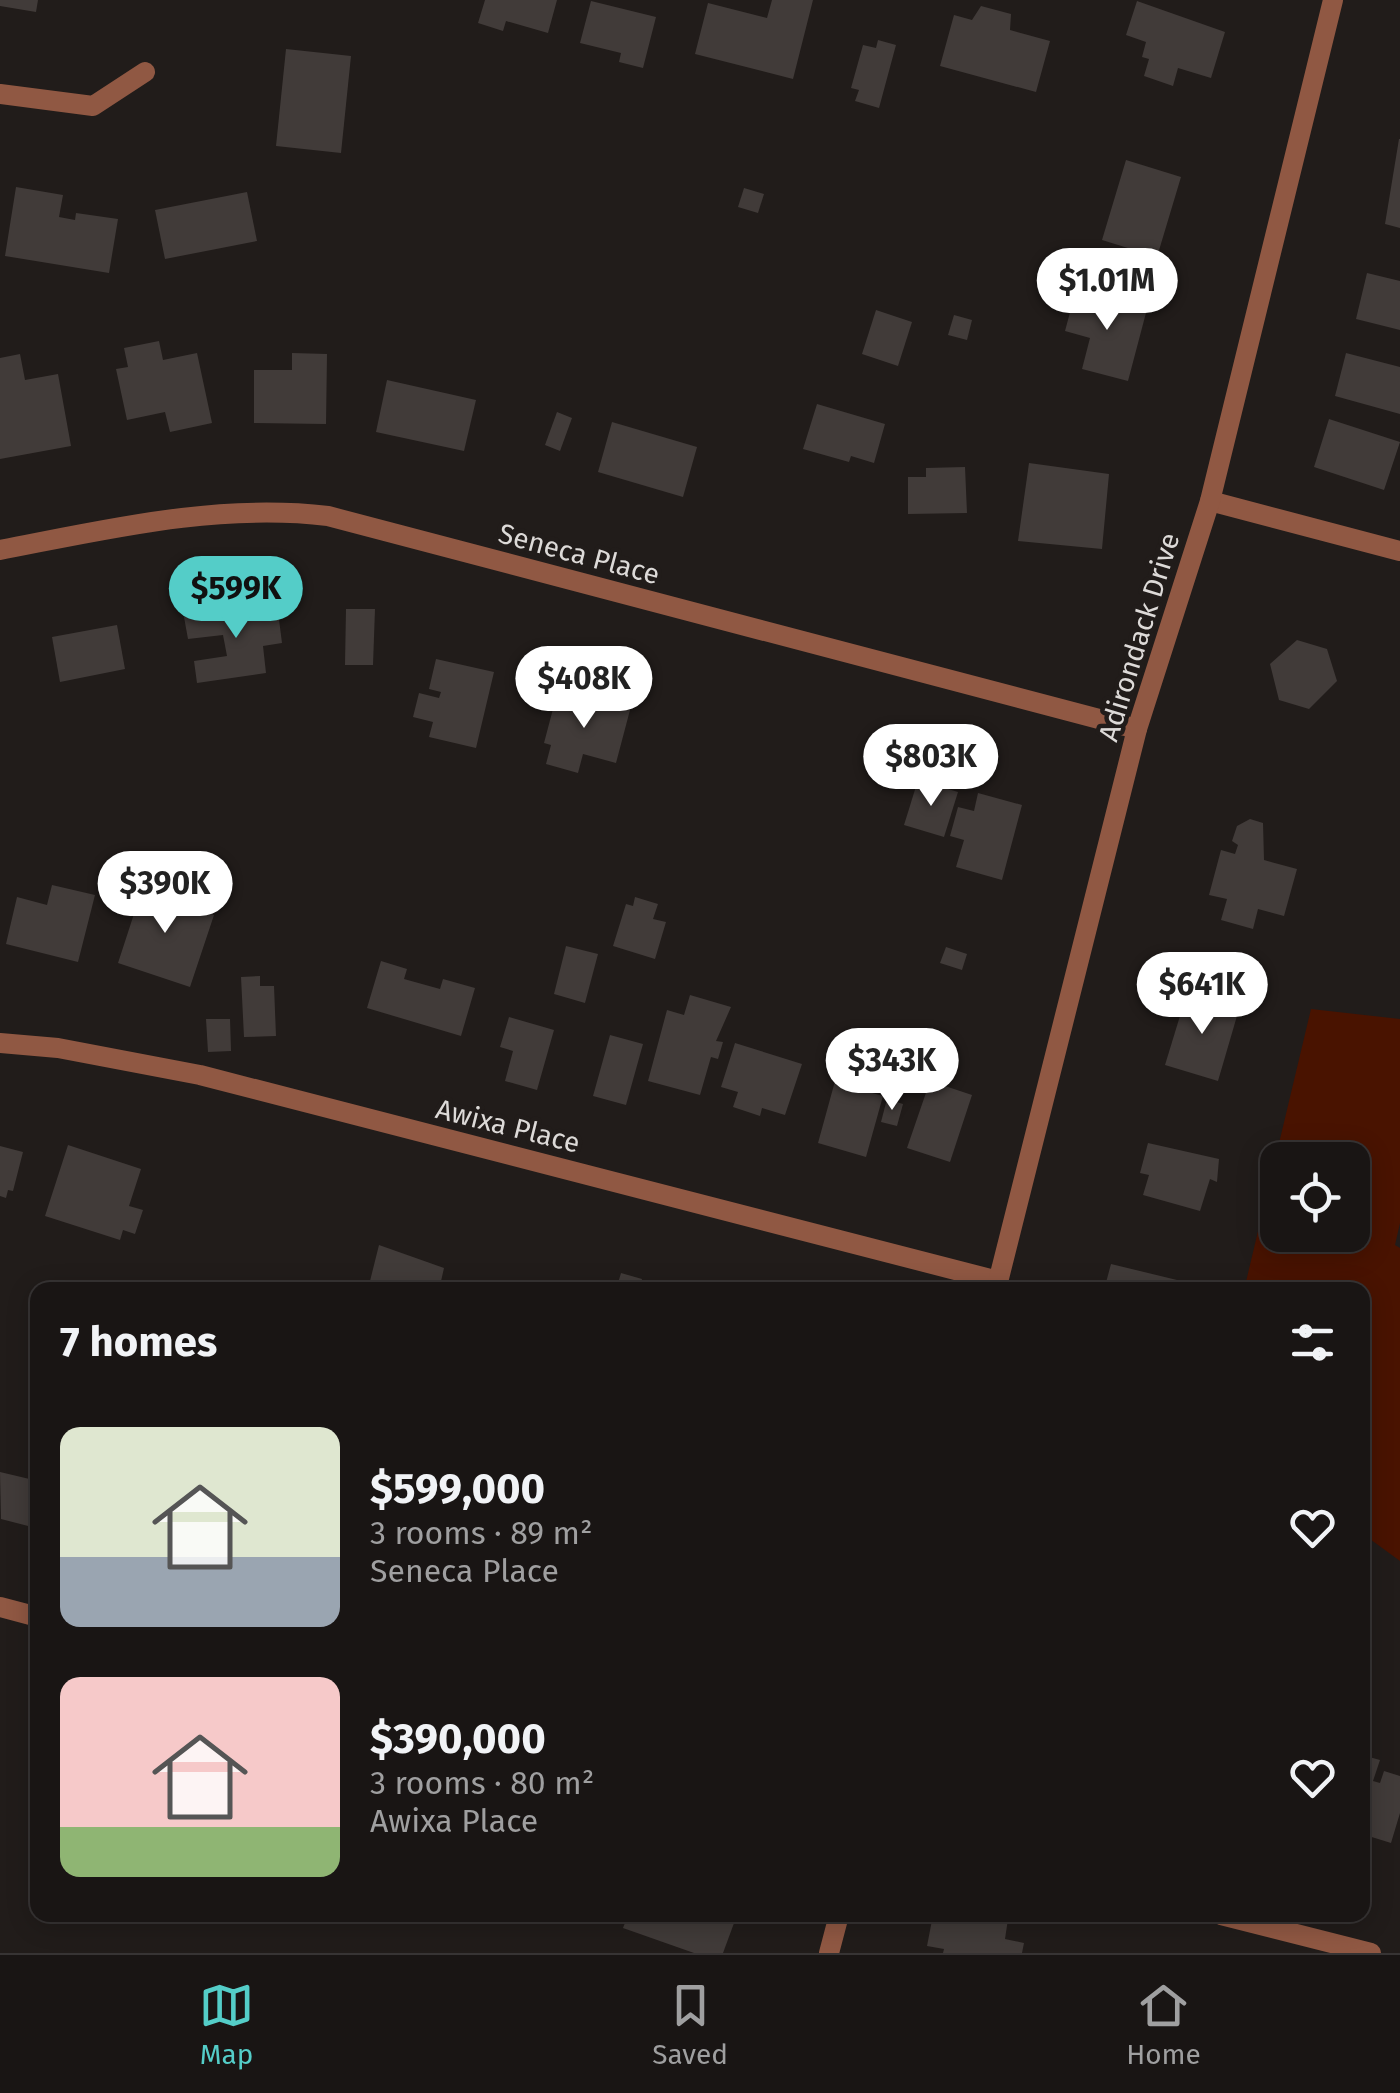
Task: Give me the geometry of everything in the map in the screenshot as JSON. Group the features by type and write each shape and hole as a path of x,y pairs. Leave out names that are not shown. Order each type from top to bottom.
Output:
{"street":[{"name":"Adirondack Drive","path":"998,1282 1137,729 1210,500 1333,0"},
{"path":"0,94 93,106 145,72"},
{"path":"1210,500 1400,551"},
{"name":"Seneca Place","path":"0,550 187,515 279,510 328,516 1137,729"},
{"name":"Awixa Place","path":"0,1042 58,1048 200,1075 986,1282"},
{"path":"0,1607 30,1614"},
{"path":"829,1953 836,1922"},
{"path":"1249,1922 1371,1953"}],"shaded area":[{"path":"1311,1009 1400,1019 1400,1223 1395,1245 1400,1248 1400,1561 1370,1539 1370,1282 1246,1282 1260,1223 1260,1252 1370,1252 1370,1142 1279,1142"}],"building":[{"path":"0,0 38,0 36,12 0,6"},
{"path":"485,0 557,0 548,33 506,21 503,31 478,23"},
{"path":"772,0 813,0 793,79 695,54 708,3 767,18"},
{"path":"591,1 656,17 643,68 619,62 621,53 580,43"},
{"path":"1137,1 1225,32 1211,78 1178,68 1173,86 1144,76 1149,59 1142,57 1146,42 1126,35"},
{"path":"981,6 1011,14 1010,30 1050,41 1036,92 940,66 954,15 972,20"},
{"path":"878,40 896,45 879,108 855,101 859,90 851,88 863,45 876,48"},
{"path":"286,49 351,56 341,153 276,146"},
{"path":"1400,139 1400,228 1385,224"},
{"path":"1126,160 1181,177 1157,257 1102,240"},
{"path":"16,187 63,195 59,217 75,220 76,213 118,219 109,273 5,256"},
{"path":"744,188 764,194 758,213 738,207"},
{"path":"247,192 257,241 165,259 155,210"},
{"path":"1367,273 1400,281 1400,330 1356,319"},
{"path":"1076,290 1147,309 1128,381 1082,369 1090,338 1065,331"},
{"path":"876,310 912,322 898,366 862,354"},
{"path":"954,315 972,320 967,340 948,335"},
{"path":"159,341 163,360 197,353 212,423 170,432 165,412 127,420 116,369 128,367 124,348"},
{"path":"292,353 327,354 326,424 254,423 254,370 292,370"},
{"path":"1346,353 1400,367 1400,414 1335,396"},
{"path":"20,354 25,380 58,374 71,446 0,459 0,358"},
{"path":"387,380 476,400 464,451 376,432"},
{"path":"817,404 885,424 874,463 851,456 849,462 803,449"},
{"path":"557,412 572,418 560,451 545,445"},
{"path":"1329,419 1400,442 1384,490 1314,467"},
{"path":"612,422 697,447 683,497 598,472"},
{"path":"1029,463 1109,474 1102,549 1018,541"},
{"path":"965,467 967,513 908,514 908,477 926,477 926,468"},
{"path":"277,604 282,643 263,646 266,673 197,683 194,661 227,656 223,635 188,639 184,617"},
{"path":"346,609 375,609 373,665 345,665"},
{"path":"117,625 125,669 60,682 52,637"},
{"path":"1297,640 1327,649 1337,681 1309,709 1279,700 1270,664"},
{"path":"436,659 494,672 476,748 429,737 433,722 413,717 419,693 439,698 441,692 429,689"},
{"path":"558,690 630,710 616,763 583,754 578,773 546,764 551,745 544,743"},
{"path":"918,780 958,792 944,837 904,825"},
{"path":"978,793 1022,805 1002,880 956,867 964,840 950,836 958,807 974,811"},
{"path":"1250,819 1263,823 1264,860 1297,869 1284,916 1258,909 1253,929 1221,920 1227,899 1209,895 1221,850 1235,854 1238,845 1232,841 1237,826"},
{"path":"146,877 168,885 163,898 214,915 190,987 118,963"},
{"path":"52,885 95,895 78,962 6,944 17,897 47,905"},
{"path":"635,897 658,904 653,919 666,922 655,959 613,946 626,904 633,906"},
{"path":"566,946 598,954 585,1003 554,994"},
{"path":"946,947 967,954 962,970 940,963"},
{"path":"381,961 407,969 404,979 440,989 443,979 475,988 461,1036 367,1008"},
{"path":"260,976 260,986 274,986 276,1036 244,1037 241,977"},
{"path":"1187,993 1239,1009 1218,1081 1165,1065"},
{"path":"690,995 731,1007 716,1041 723,1042 718,1059 711,1057 700,1095 648,1081 667,1010 684,1015"},
{"path":"509,1017 554,1030 537,1090 505,1081 513,1051 500,1047"},
{"path":"206,1019 230,1019 231,1051 208,1052"},
{"path":"610,1035 643,1044 626,1105 593,1096"},
{"path":"735,1043 802,1064 785,1115 762,1108 760,1116 733,1107 738,1092 721,1087"},
{"path":"840,1063 863,1070 858,1089 883,1096 866,1157 818,1143"},
{"path":"930,1081 972,1095 950,1162 907,1148"},
{"path":"887,1099 903,1104 897,1126 881,1122"},
{"path":"1148,1143 1219,1159 1217,1182 1210,1179 1200,1211 1143,1195 1149,1175 1140,1173"},
{"path":"68,1145 141,1169 129,1206 143,1210 135,1234 123,1230 120,1240 45,1216"},
{"path":"0,1146 23,1152 13,1191 8,1190 6,1198 0,1196"},
{"path":"379,1245 444,1268 441,1282 370,1282"},
{"path":"1111,1264 1177,1280 1176,1282 1106,1282"},
{"path":"621,1273 642,1279 641,1282 618,1282"},
{"path":"0,1472 30,1479 30,1526 1,1519"},
{"path":"1370,1757 1380,1760 1373,1781 1380,1783 1384,1771 1400,1776 1400,1813 1391,1843 1370,1836"},
{"path":"625,1922 734,1922 723,1953 694,1953 623,1928"},
{"path":"932,1922 1008,1922 1005,1939 1024,1943 1022,1953 943,1953 944,1949 927,1946"}]}
